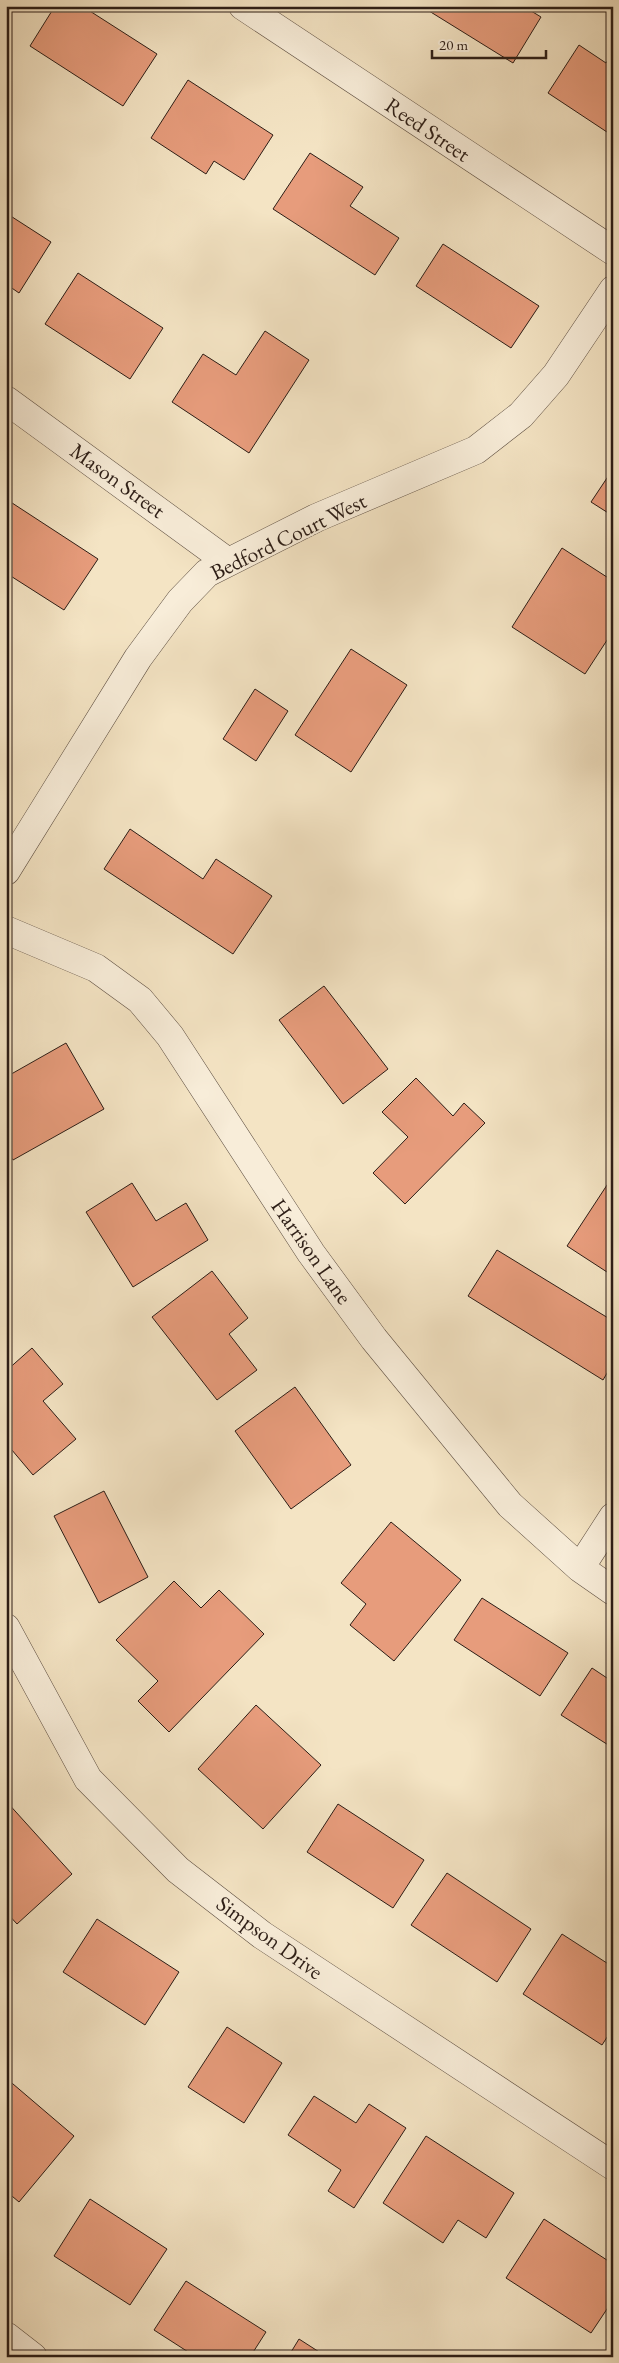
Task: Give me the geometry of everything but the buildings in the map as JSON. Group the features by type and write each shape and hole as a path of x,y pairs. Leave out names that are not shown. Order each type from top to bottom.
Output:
{"street":[{"name":"Reed Street","path":"243,6 613,251"},
{"name":"Bedford Court West","path":"6,871 138,658 180,601 207,573 316,518 476,450 521,415 533,402 556,375 613,290"},
{"name":"Mason Street","path":"6,400 228,562"},
{"name":"Harrison Lane","path":"6,930 96,968 140,1000 170,1036 311,1253 374,1339 510,1504 580,1568 613,1591"},
{"path":"580,1568 613,1517"},
{"name":"Simpson Drive","path":"6,1628 88,1779 178,1870 262,1936 613,2166"},
{"path":"6,2336 33,2357"}]}
